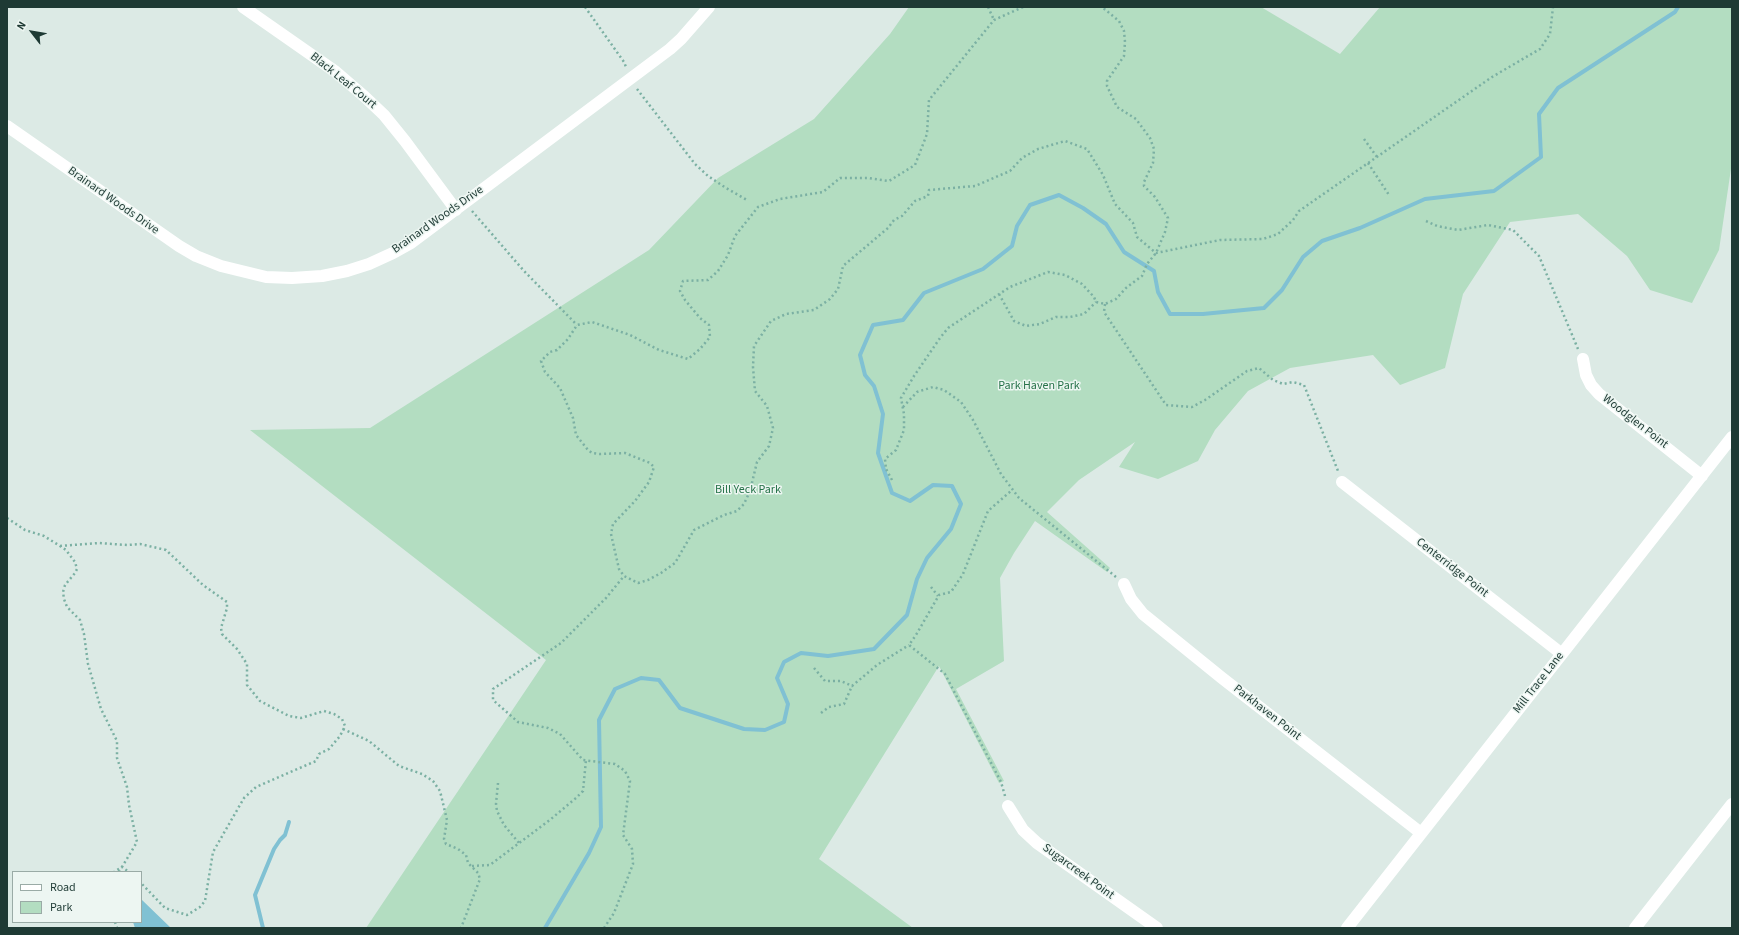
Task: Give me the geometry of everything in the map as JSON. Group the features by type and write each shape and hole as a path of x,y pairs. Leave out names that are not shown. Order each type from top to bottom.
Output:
{"street":[{"name":"Black Leaf Court","path":"243,7 336,72 366,96 384,115 460,206"},
{"name":"Brainard Woods Drive","path":"7,126 190,253 221,266 266,277 292,278 322,276 347,271 369,264 411,243 629,80 681,39 709,7"},
{"name":"Woodglen Point","path":"1582,358 1586,375 1598,394 1702,476"},
{"name":"Mill Trace Lane","path":"1347,928 1732,437"},
{"name":"Centerridge Point","path":"1342,482 1562,654"},
{"name":"Parkhaven Point","path":"1124,584 1131,598 1144,614 1222,678 1421,833"},
{"path":"1635,928 1732,804"},
{"name":"Sugarcreek Point","path":"1008,806 1024,830 1037,842 1157,928"}],"path":[{"path":"585,7 624,62 629,80 695,164 720,184 747,200"},
{"path":"988,7 994,20"},
{"path":"1023,7 994,20 929,100 927,134 915,165 889,181 868,178 840,178 824,192 780,199 758,207 735,236 728,255 718,271 708,280 683,282 680,291 684,300 700,318 709,325 710,336 700,349 688,360 659,350 630,335 592,322 577,325 568,339 557,350 550,352 541,360 544,372 560,388 573,418 576,434 588,450 592,453 625,454 650,463 654,467 649,482 636,500 613,524 611,534 619,569 624,576 638,583 648,580 675,563 694,530 724,515 737,511 744,504 750,491 757,462 769,446 773,428 767,406 755,391 753,367 754,346 772,321 786,314 814,310 830,299 838,289 843,266 888,228 894,220 902,216 915,201 928,196 929,190 975,186 1010,171 1022,158 1038,149 1065,141 1087,150 1103,175 1116,204 1133,223 1137,237 1156,253"},
{"path":"1096,302 1105,304 1116,299 1126,288 1142,276 1147,264 1156,253 1165,232 1168,218 1155,197 1144,186 1144,182 1153,163 1154,149 1150,138 1136,119 1117,107 1107,86 1108,81 1124,56 1125,42 1124,31 1119,21 1102,7"},
{"path":"1156,253 1220,240 1263,239 1278,234 1293,220 1299,211 1510,66 1540,49 1550,34 1553,7"},
{"path":"1364,139 1377,157"},
{"path":"1368,163 1389,194"},
{"path":"460,206 577,325"},
{"path":"1426,221 1437,226 1458,230 1488,225 1513,230 1539,256 1582,358"},
{"path":"892,480 886,469 885,459 896,450 904,430 901,398 948,328 1010,287 1048,272 1065,275 1082,284 1094,297 1096,302"},
{"path":"999,294 1014,321 1026,326 1040,324 1056,316 1070,317 1084,314 1096,302"},
{"path":"1105,304 1104,312 1166,405 1192,407 1205,400 1247,371 1259,368 1273,380 1283,384 1292,382 1304,385 1342,482"},
{"path":"903,407 917,392 933,387 944,390 961,402 973,420 1001,474 1018,498 1124,584"},
{"path":"821,713 829,707 844,704 852,686 877,665 909,645 938,596 951,592 963,574 988,511 1012,490"},
{"path":"7,518 25,530 44,536 60,546 66,550 75,562 77,569 65,585 63,592 64,599 67,607 80,620 84,634 88,664 101,709 117,741 117,758 127,787 129,805 137,842 120,871"},
{"path":"60,546 99,543 127,545 140,544 166,550 203,585 227,602 227,608 221,628 222,634 238,649 247,664 247,685 260,701 289,716 301,718 324,711 334,714 342,719 344,726 340,736 329,748 319,754 316,761 256,787 244,798 213,852 205,901 200,907 187,914 165,908 142,884"},
{"path":"604,928 614,913 633,864 632,849 623,835 630,781 626,771 615,764 583,760 560,734 548,728 518,722 493,700 493,689 561,643 606,598 624,576"},
{"path":"931,587 938,596"},
{"path":"909,645 945,674 1001,782 1008,806"},
{"path":"814,668 825,681 841,681 852,686"},
{"path":"343,729 369,741 399,766 422,774 433,781 440,791 447,820 444,839 446,844 458,849 466,855 468,863 478,873 480,879 461,928"},
{"path":"472,866 490,865 551,819 583,791 586,760"},
{"path":"498,783 496,804 497,811 504,825 519,843"},
{"path":"116,871 122,867"},
{"path":"122,867 128,871"}],"green space":[{"name":"Bill Yeck Park","path":"909,7 1261,7 1340,54 1380,7 1732,7 1732,162 1719,250 1692,303 1650,290 1627,256 1578,214 1510,222 1463,294 1445,368 1400,385 1373,355 1290,368 1248,391 1215,430 1198,461 1158,479 1119,467 1135,442 1079,480 1047,512 1110,568 1107,572 1035,521 1000,578 1004,661 956,689 1004,781 999,783 939,666 819,859 913,928 366,928 546,660 250,430 370,428 649,250 718,178 814,119 890,34"}],"water":[{"path":"142,900 171,928 135,928 133,923 142,923"}],"waterway":[{"path":"545,928 589,853 601,827 599,720 615,689 641,678 659,680 680,708 744,729 765,730 784,722 788,704 777,678 784,662 801,653 828,656 874,649 907,615 917,579 927,558 951,529 961,504 952,486 933,485 910,501 892,493 878,453 883,414 874,386 865,375 860,355 873,325 903,320 924,293 983,269 1012,246 1017,226 1030,205 1059,195 1083,208 1106,224 1124,252 1154,271 1158,292 1170,314 1203,314 1264,308 1282,290 1303,257 1322,241 1360,228 1425,199 1494,191 1541,157 1539,114 1558,88 1675,12 1678,7"},
{"path":"263,928 255,895 274,849 285,835 289,822"}],"park label":[{"name":"Park Haven Park","path":"1039,386"}]}
